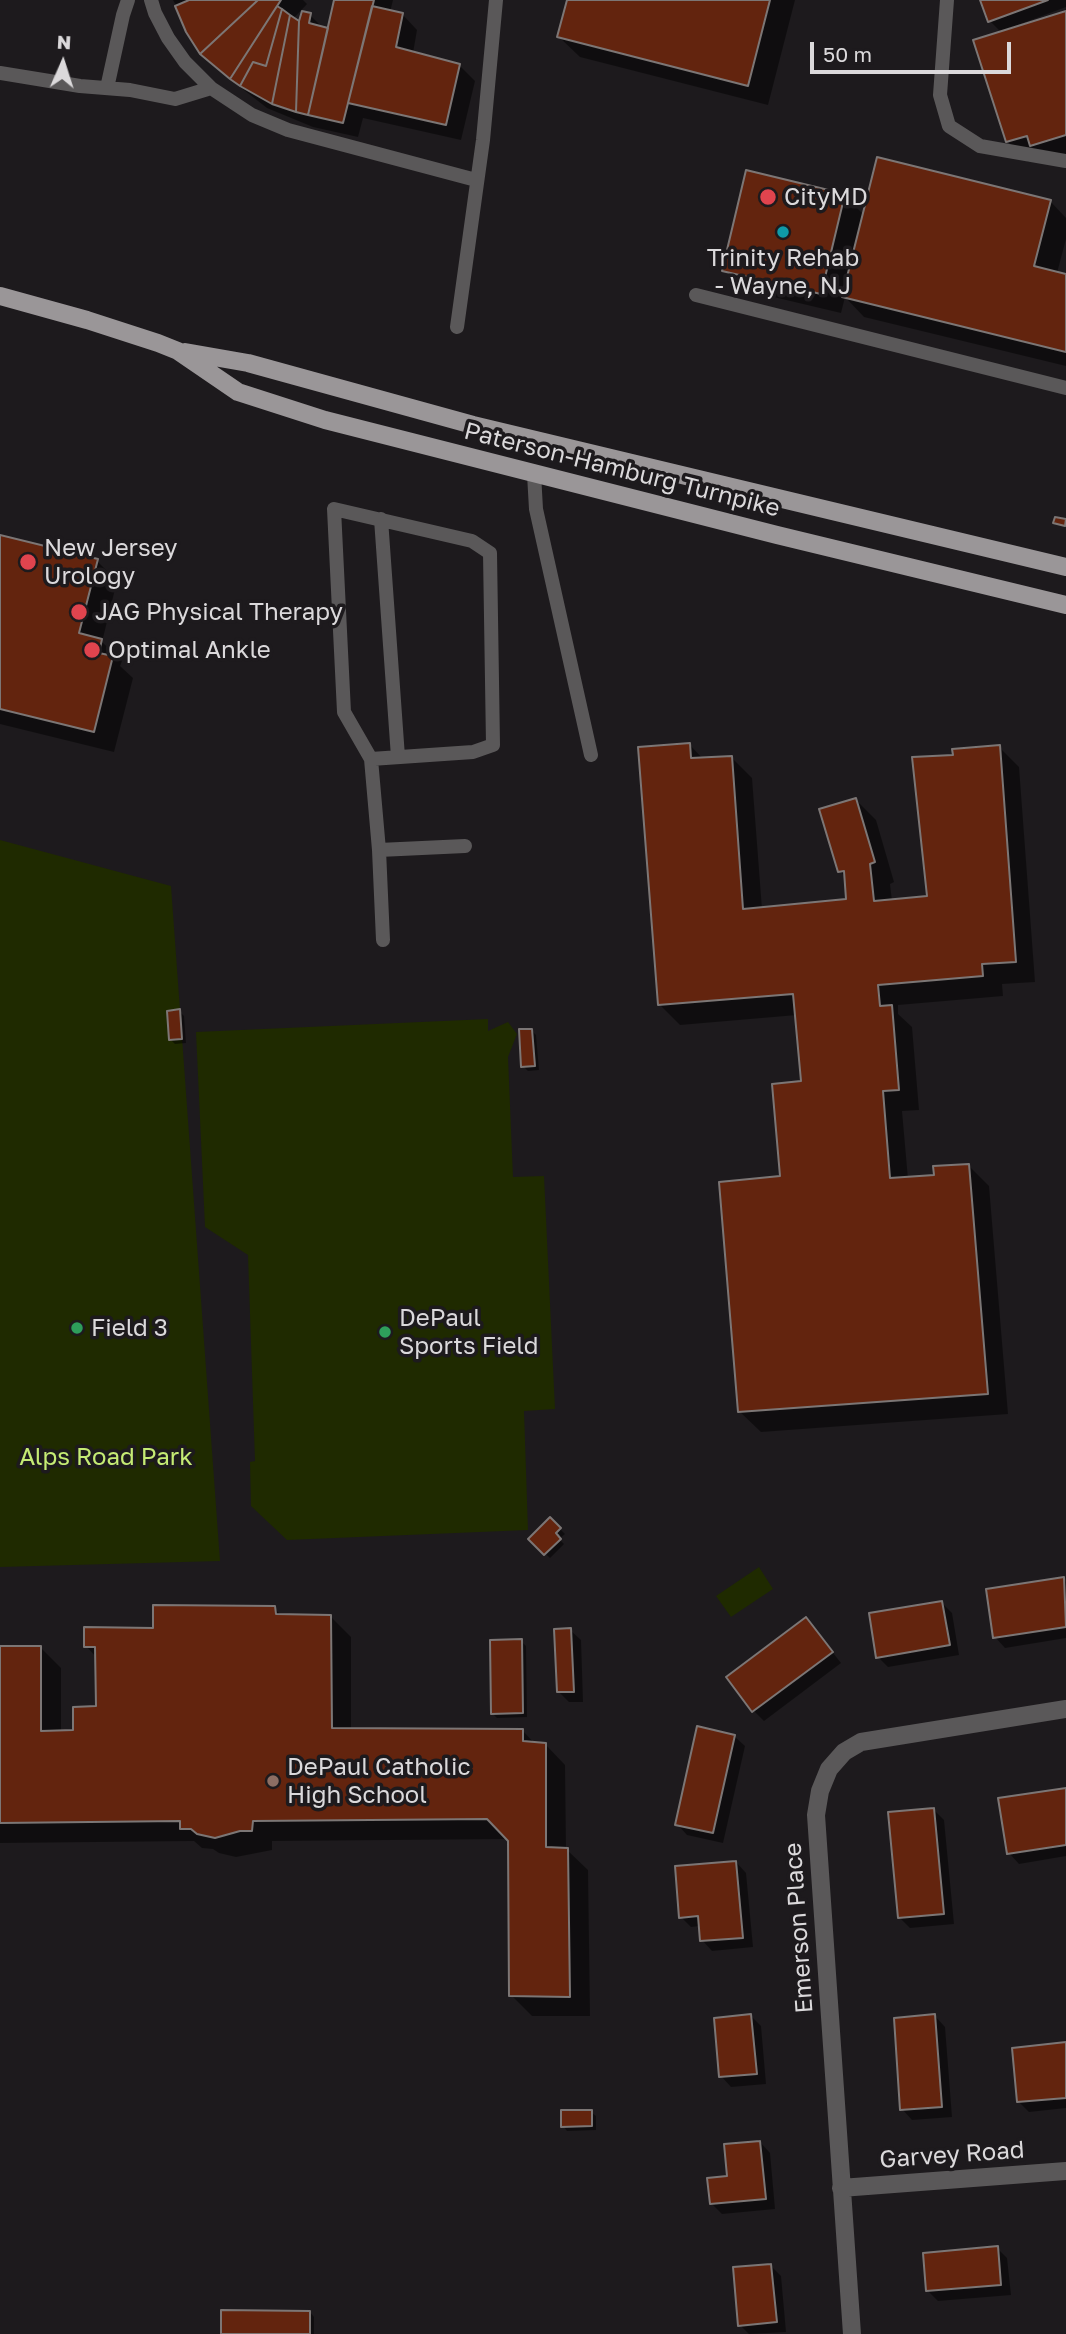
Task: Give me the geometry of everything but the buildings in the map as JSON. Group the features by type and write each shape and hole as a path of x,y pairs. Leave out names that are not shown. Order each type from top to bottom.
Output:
{"main road":[{"name":"Paterson-Hamburg Turnpike","path":"0,296 87,320 178,351 248,363 473,425 1066,567"},
{"name":"Paterson-Hamburg Turnpike","path":"178,351 238,392 325,420 1066,605"}],"street":[{"name":"Emerson Place","path":"852,2334 816,1815 820,1791 830,1769 844,1752 861,1742 1066,1709"},
{"name":"Garvey Road","path":"841,2188 1066,2171"}],"lane":[{"path":"107,88 122,15 128,0"},
{"path":"151,0 168,38 185,62 211,88 252,116 288,130 476,180"},
{"path":"457,327 483,140 496,0"},
{"path":"947,0 940,95 949,126 980,146 1066,161"},
{"path":"0,73 80,86 130,90 175,99 211,88"},
{"path":"696,295 1066,388"},
{"path":"534,474 536,509 591,755"},
{"path":"371,759 473,752 493,745 490,553 472,541 334,509 344,712 371,759 383,940"},
{"path":"381,519 398,757"},
{"path":"379,849 465,846"}],"green space":[{"name":"Alps Road Park","path":"0,840 171,886 220,1561 0,1567"},
{"name":"DePaul Sports Field","path":"488,1019 488,1031 508,1022 517,1034 508,1057 513,1177 544,1176 555,1409 524,1411 528,1530 287,1540 251,1506 250,1462 255,1461 248,1255 205,1227 196,1032"},
{"path":"759,1567 773,1589 731,1617 716,1596"}],"place":[{"name":"CityMD","path":"768,197"},
{"name":"Trinity Rehab - Wayne, NJ","path":"783,232"},
{"name":"New Jersey Urology","path":"28,562"},
{"name":"JAG Physical Therapy","path":"79,612"},
{"name":"Optimal Ankle","path":"92,650"},
{"name":"Field 3","path":"77,1328"},
{"name":"DePaul Sports Field","path":"385,1332"},
{"name":"DePaul Catholic High School","path":"273,1781"}]}
